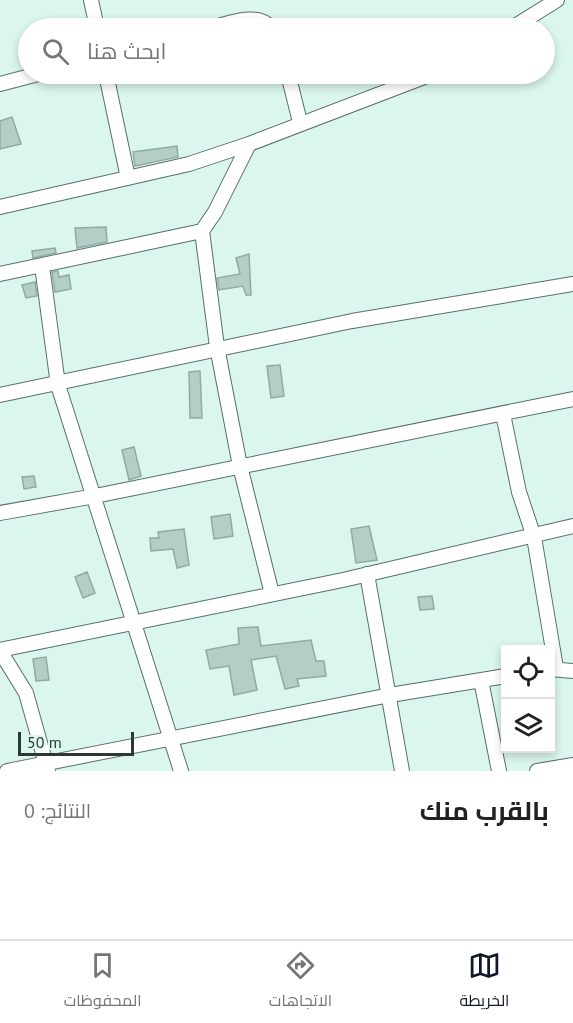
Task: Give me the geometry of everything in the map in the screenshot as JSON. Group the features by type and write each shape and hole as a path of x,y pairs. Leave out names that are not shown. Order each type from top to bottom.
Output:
{"street":[{"path":"91,0 95,18"},
{"path":"528,18 557,0"},
{"path":"0,84 18,79"},
{"path":"108,84 128,178"},
{"path":"290,84 300,122"},
{"path":"0,207 189,164 249,144 300,122 404,84"},
{"path":"249,144 215,212 202,231 217,347 240,466 272,594"},
{"path":"0,274 202,231"},
{"path":"42,266 58,385 182,771"},
{"path":"0,395 58,385 217,347 573,284"},
{"path":"0,513 95,496 573,399"},
{"path":"503,414 519,492 534,537 550,645"},
{"path":"47,766 26,693 0,650 367,574 534,537 573,526"},
{"path":"367,574 402,771"},
{"path":"555,669 573,671"},
{"path":"7,771 47,766 171,737 390,695 501,677"},
{"path":"481,680 499,771"},
{"path":"537,771 573,765"}],"building":[{"path":"12,117 21,144 0,149 0,121"},
{"path":"177,146 178,157 135,166 133,152"},
{"path":"106,227 107,242 77,248 75,228"},
{"path":"55,248 56,253 33,258 32,251"},
{"path":"249,254 251,295 246,295 243,286 219,290 217,278 240,274 236,258"},
{"path":"58,271 59,277 69,275 71,289 55,292 52,272"},
{"path":"35,282 37,296 26,298 22,285"},
{"path":"280,365 284,396 271,398 267,366"},
{"path":"200,371 202,418 190,418 189,372"},
{"path":"134,447 141,476 129,480 122,450"},
{"path":"34,476 36,487 24,489 22,477"},
{"path":"230,514 233,536 214,539 211,517"},
{"path":"369,526 377,560 356,563 351,529"},
{"path":"184,529 189,565 177,568 173,549 151,551 150,538 159,538 158,532"},
{"path":"87,572 95,593 83,598 75,577"},
{"path":"432,596 434,609 420,610 418,597"},
{"path":"258,627 261,646 311,640 316,661 324,661 326,676 297,679 299,686 285,689 276,656 251,660 257,690 234,695 229,666 210,669 206,650 239,644 238,628"},
{"path":"46,657 49,680 36,681 33,659"}]}
